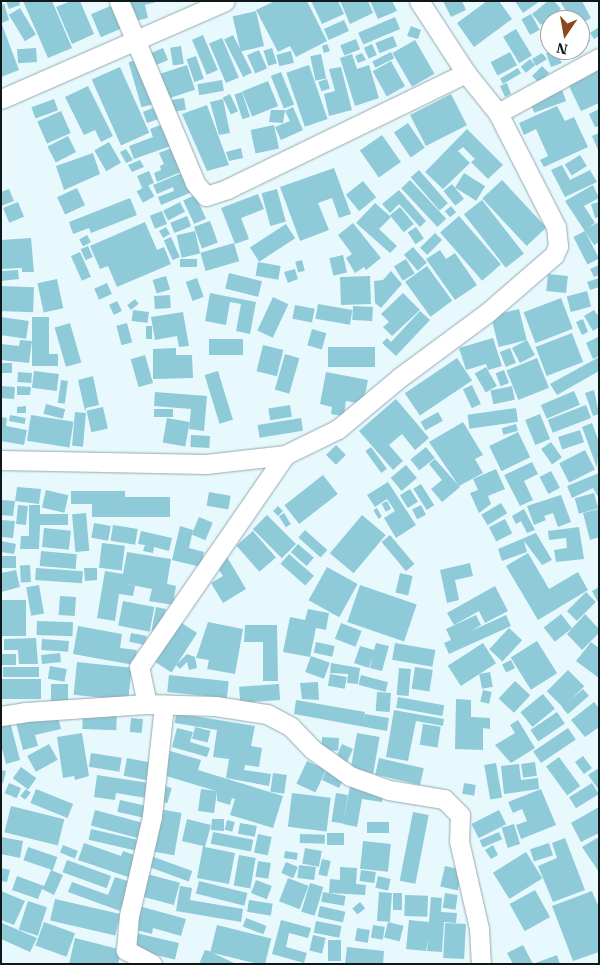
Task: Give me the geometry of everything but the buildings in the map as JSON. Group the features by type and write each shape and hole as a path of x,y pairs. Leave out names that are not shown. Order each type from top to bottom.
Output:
{"street":[{"path":"119,1 195,182 206,196 227,189 466,73"},
{"path":"1,98 225,1"},
{"path":"1,460 206,464 285,455 338,429 399,378 514,291 554,256 558,246 556,227 498,113 466,73 419,1"},
{"path":"498,113 599,58"},
{"path":"152,964 126,950 129,916 152,816 155,704 138,667 285,455"},
{"path":"1,716 25,712 155,704 216,706 267,714 291,727 312,750 350,776 389,790 444,799 460,815 459,841 479,928 481,964"}]}
